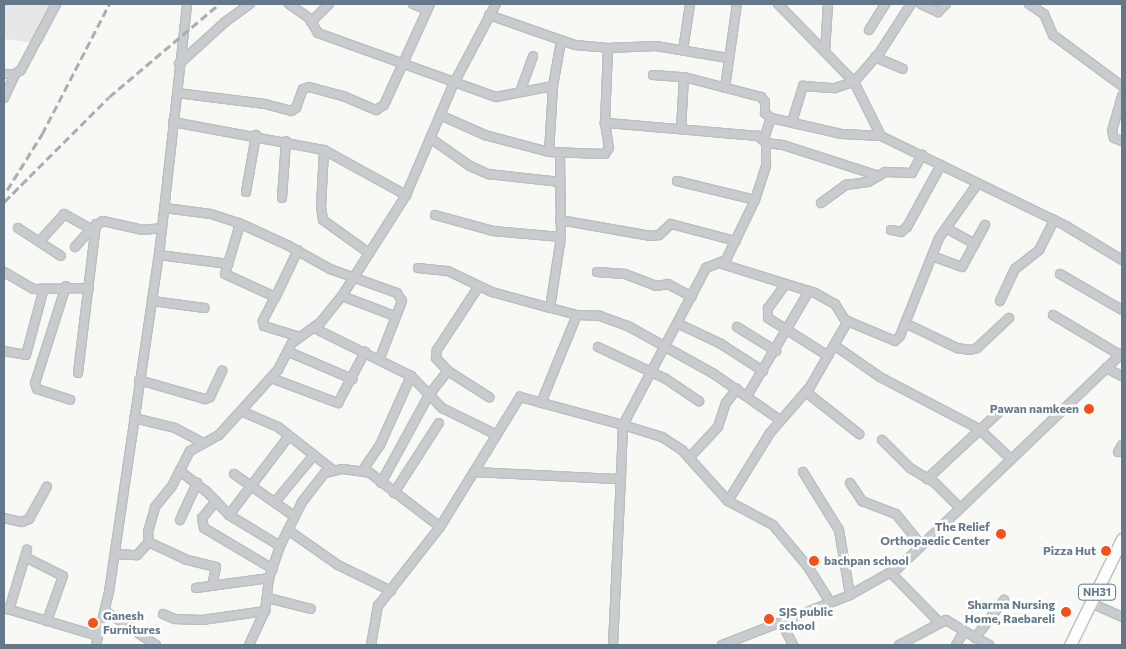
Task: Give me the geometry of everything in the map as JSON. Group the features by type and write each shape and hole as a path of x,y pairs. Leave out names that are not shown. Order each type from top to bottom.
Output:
{"highway":[{"name":"NH31","path":"1070,645 1122,539"}],"street":[{"path":"4,98 15,74 21,70 56,4"},
{"path":"96,645 105,611 115,554 159,255 187,4"},
{"path":"179,64 225,22 250,4"},
{"path":"289,4 311,22 314,31 322,35 403,61 454,82 496,96 554,86"},
{"path":"311,22 329,4"},
{"path":"177,93 265,104 291,111 296,108 303,89 310,87 343,96 376,110 384,105 428,6 413,4"},
{"path":"115,554 137,555 148,542 148,532 155,507 180,471 190,451 202,443 220,436 271,378 300,337 314,328 354,279 406,195 454,82 496,4"},
{"path":"683,50 690,4"},
{"path":"724,88 737,4"},
{"path":"778,4 854,82 881,136"},
{"path":"826,52 828,4"},
{"path":"868,30 885,4"},
{"path":"792,122 803,86 835,88 854,82 876,57 911,4"},
{"path":"921,4 938,12 946,4"},
{"path":"1029,4 1044,14 1053,35 1122,86"},
{"path":"489,14 561,41 608,48 656,46 728,58"},
{"path":"549,152 554,86 561,41"},
{"path":"440,115 484,135 549,152 605,154 609,148 605,123 608,48"},
{"path":"520,92 520,83 533,56"},
{"path":"876,57 903,69"},
{"path":"4,74 15,74"},
{"path":"652,74 684,77 763,99 765,113 771,118 842,134 881,136 1054,220 1122,260"},
{"path":"681,129 684,77"},
{"path":"1122,96 1112,131 1114,138 1122,141"},
{"path":"722,264 736,241 755,200 766,166 765,141 771,118"},
{"path":"173,122 256,135 324,150 406,195"},
{"path":"605,123 681,129 765,141 879,176"},
{"path":"246,192 256,135"},
{"path":"430,138 470,166 488,174 561,182"},
{"path":"282,198 286,141"},
{"path":"324,150 320,207 323,220 369,253"},
{"path":"550,308 561,237 560,153"},
{"path":"821,203 841,186 868,182 888,172 912,173 922,155"},
{"path":"891,230 901,232 907,227 941,165"},
{"path":"677,181 755,200"},
{"path":"614,645 623,425 679,324 706,268 722,264 809,291 835,304 848,321 890,341 898,339 932,256 946,228 978,183"},
{"path":"165,208 211,214 240,224 298,250 318,264 400,296 402,302 380,358"},
{"path":"40,241 64,214 94,226"},
{"path":"435,215 493,231 561,237"},
{"path":"560,220 651,236 659,235 671,224 736,241"},
{"path":"1000,301 1015,269 1035,255 1054,220"},
{"path":"75,247 94,226 111,221 138,229 162,228"},
{"path":"240,224 226,276 275,298"},
{"path":"932,256 962,267 985,224"},
{"path":"78,373 94,226"},
{"path":"18,228 61,256"},
{"path":"946,228 975,244"},
{"path":"298,250 262,325 300,337"},
{"path":"159,255 228,264"},
{"path":"418,268 448,271 478,286 550,308 577,315 614,320 666,346 737,389 780,420"},
{"path":"4,272 30,288 66,286 88,288"},
{"path":"597,272 625,274 656,286 668,284 692,297"},
{"path":"1060,274 1122,310"},
{"path":"785,285 768,308 771,321 828,356"},
{"path":"66,286 35,383 37,388 70,400"},
{"path":"478,286 437,350 436,358 448,371 489,397"},
{"path":"4,351 26,355 44,288"},
{"path":"747,396 776,351 809,291"},
{"path":"342,296 395,316"},
{"path":"152,301 205,308"},
{"path":"541,403 577,315"},
{"path":"722,645 741,642 781,622 850,595 891,573 1121,354 1053,315"},
{"path":"906,322 957,348 970,350 977,348 1009,318"},
{"path":"728,501 780,420 806,392 848,321"},
{"path":"679,324 722,344 763,371"},
{"path":"737,327 776,351"},
{"path":"314,328 380,358 411,376 442,408 497,434"},
{"path":"834,345 880,377 980,429 1011,459"},
{"path":"598,347 652,372 699,402"},
{"path":"288,352 352,379"},
{"path":"271,378 336,404 352,379 365,352"},
{"path":"1106,368 1122,376"},
{"path":"140,380 205,400 210,397 222,371"},
{"path":"381,482 429,395 448,371"},
{"path":"364,470 380,445 411,376"},
{"path":"689,458 718,427 726,403 737,389"},
{"path":"806,392 859,434"},
{"path":"371,645 374,615 390,591 440,527 520,396 669,440 689,458 728,501 773,525 808,567 830,602"},
{"path":"241,411 268,421 333,470"},
{"path":"927,478 999,412"},
{"path":"134,418 175,428 202,443"},
{"path":"394,492 439,423"},
{"path":"229,515 289,436"},
{"path":"882,440 910,468 927,478 960,508"},
{"path":"1118,452 1122,445"},
{"path":"275,502 314,455"},
{"path":"249,645 265,611 269,578 280,546 294,516 319,478 333,470 364,470 440,527"},
{"path":"180,471 196,483 229,515 280,546"},
{"path":"474,472 616,479 621,476"},
{"path":"803,472 839,530 850,595"},
{"path":"234,474 294,516"},
{"path":"180,520 196,483"},
{"path":"850,483 862,500 896,514 921,546"},
{"path":"4,518 22,522 29,519 47,487"},
{"path":"216,501 202,518 204,528 273,569"},
{"path":"288,530 338,565 390,591"},
{"path":"148,542 185,559 216,567 212,586"},
{"path":"47,621 63,576 26,553 6,609 98,636"},
{"path":"891,573 940,622"},
{"path":"196,588 269,578"},
{"path":"268,598 311,609"},
{"path":"975,638 1004,600"},
{"path":"1091,604 1122,617"},
{"path":"105,611 156,645"},
{"path":"163,614 175,619 202,620 265,611"},
{"path":"899,645 940,622 951,620 964,632 989,645"},
{"path":"781,622 793,645"},
{"path":"956,645 964,632"}],"shaded area":[{"path":"4,4 63,4 42,44 4,39"}],"railway":[{"path":"7,190 42,134 109,4"},
{"path":"4,202 109,97 219,4"}],"place":[{"name":"Pawan namkeen","path":"1089,409"},
{"name":"The Relief Orthopaedic Center","path":"1001,534"},
{"name":"Pizza Hut","path":"1106,551"},
{"name":"bachpan school","path":"814,561"},
{"name":"Sharma Nursing Home, Raebareli","path":"1066,612"},
{"name":"SJS public school","path":"769,619"},
{"name":"Ganesh Furnitures","path":"93,623"}]}
